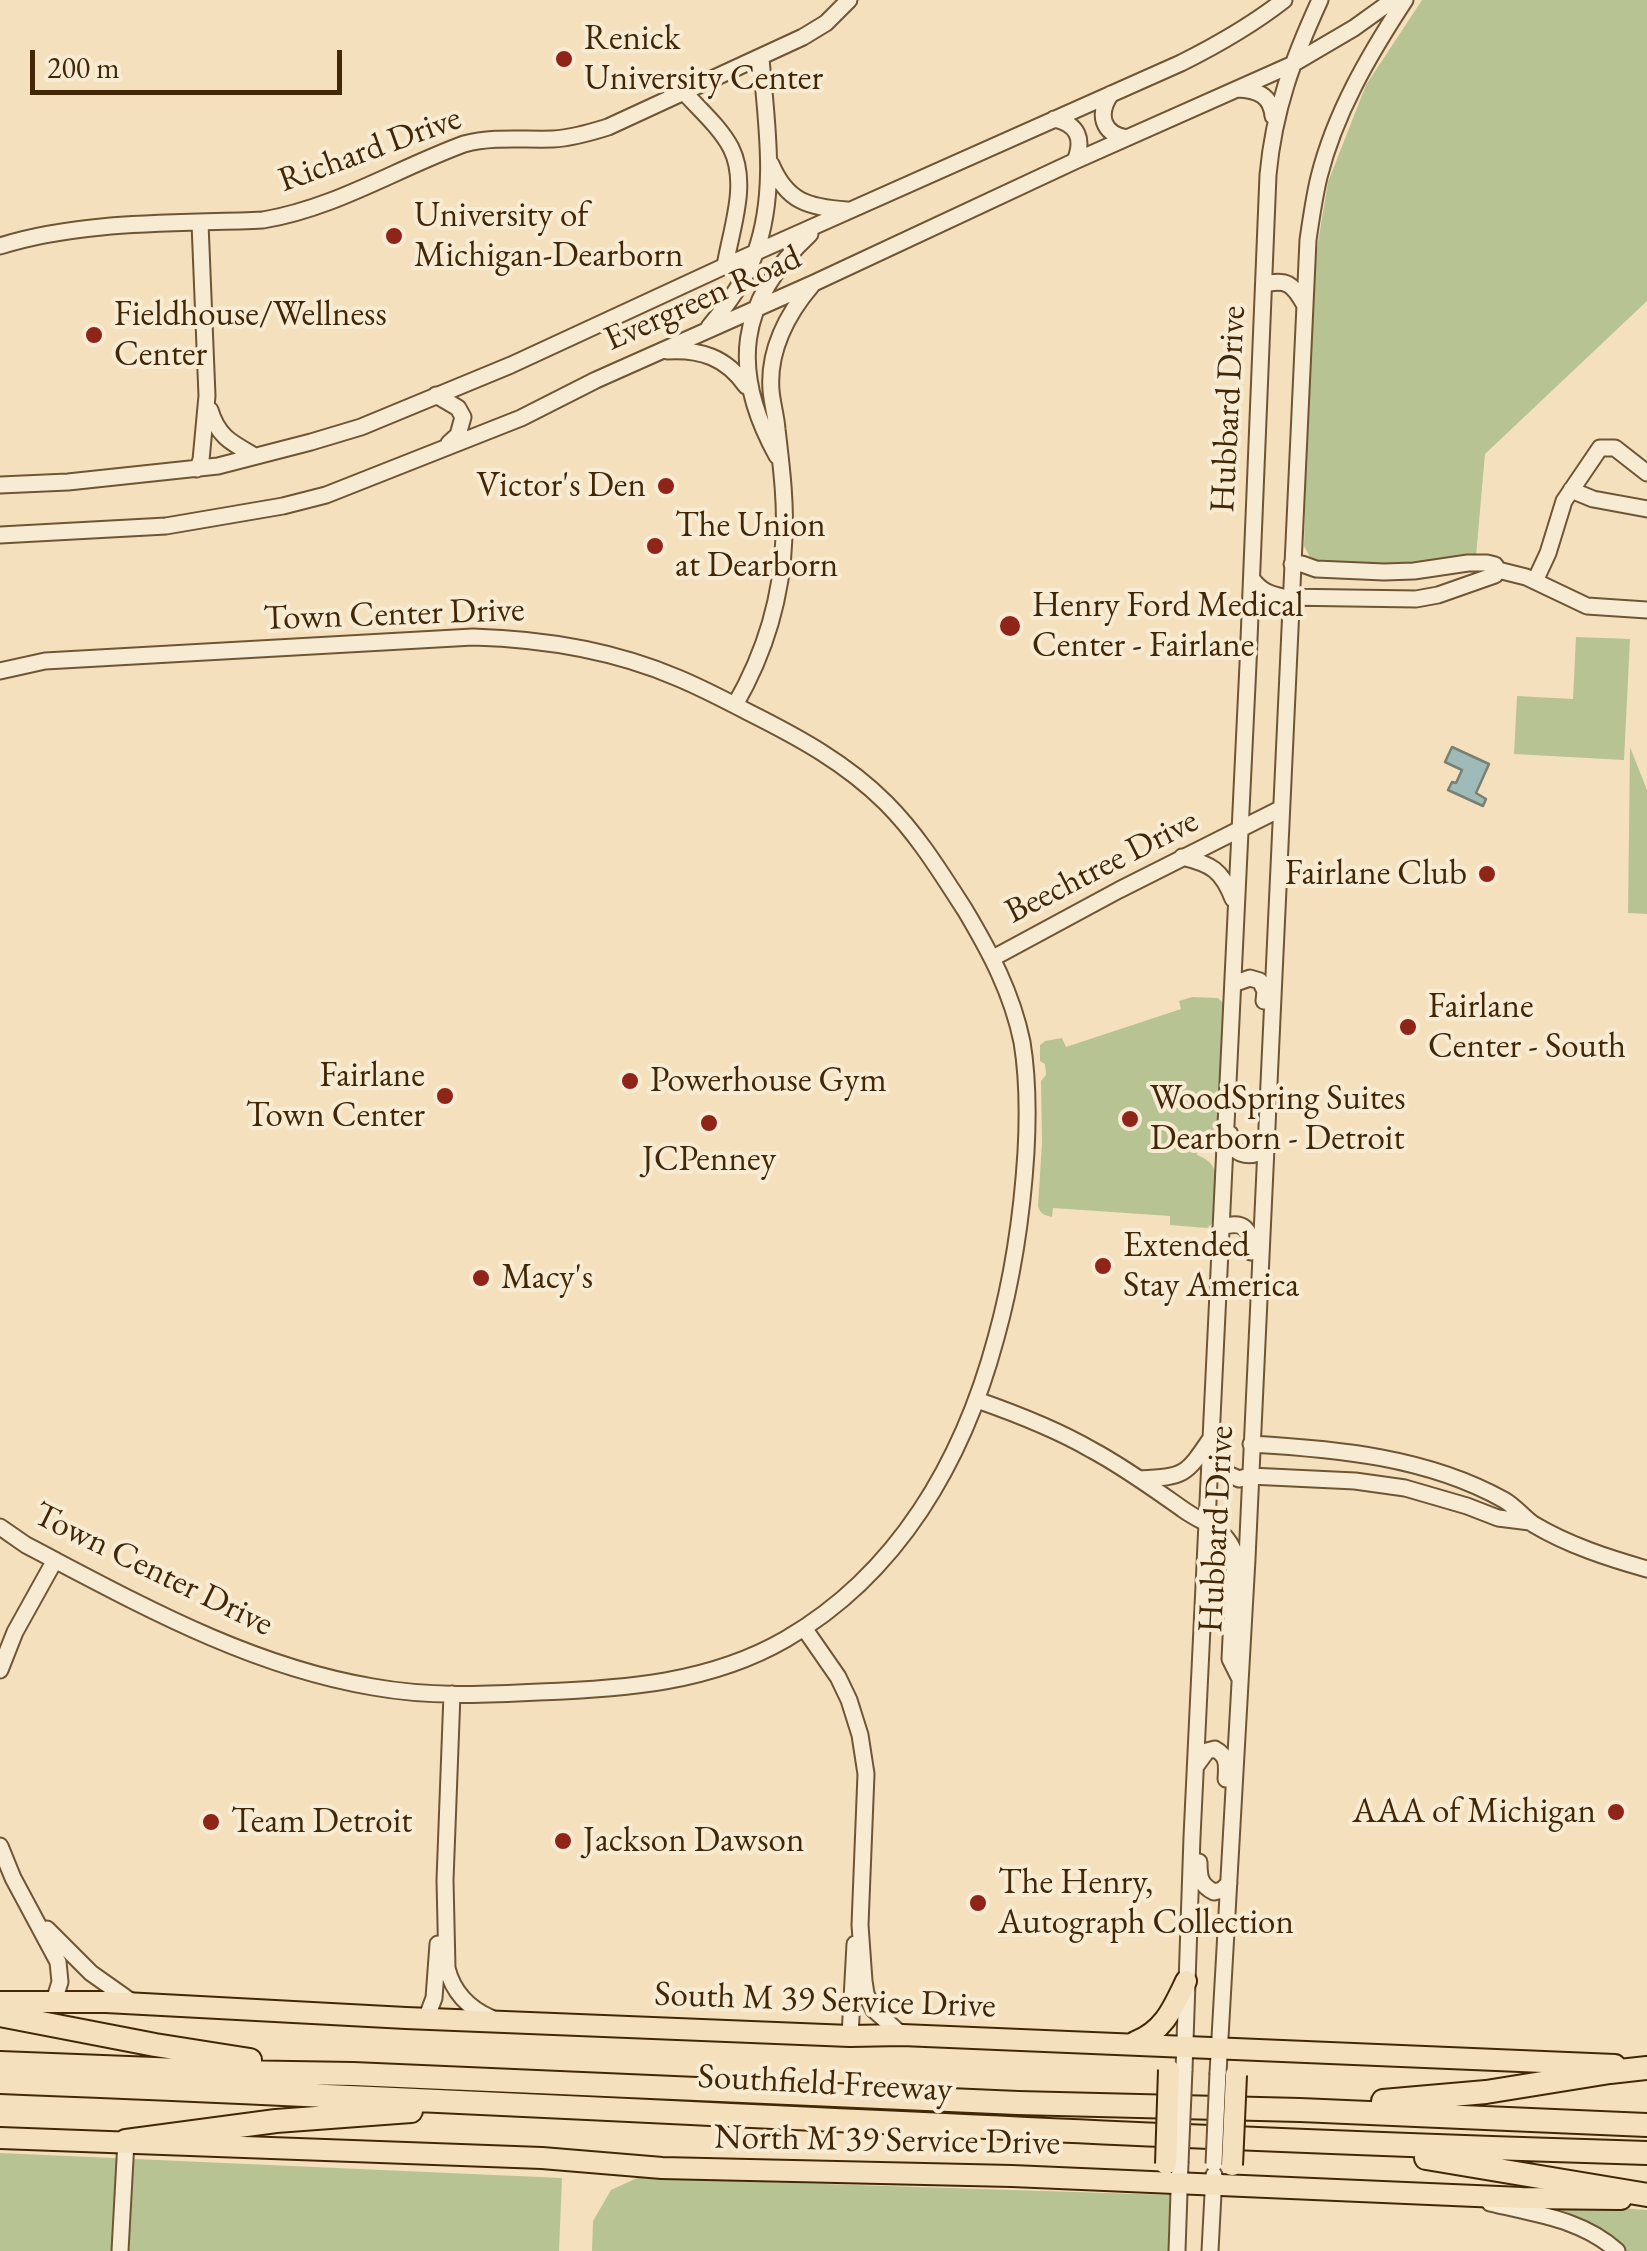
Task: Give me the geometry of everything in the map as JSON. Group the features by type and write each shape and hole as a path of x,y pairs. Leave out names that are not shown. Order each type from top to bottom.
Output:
{"highway":[{"path":"0,2015 188,2051 352,2074"},
{"name":"Southfield Freeway","path":"0,2062 1647,2125"},
{"path":"1300,2110 1486,2092 1647,2067"},
{"name":"Southfield Freeway","path":"0,2082 1364,2145 1647,2153"},
{"path":"126,2142 348,2115 560,2108"},
{"path":"1364,2145 1647,2197"}],"main road":[{"path":"1126,2045 1154,2034 1168,2018 1186,1982"},
{"name":"South M 39 Service Drive","path":"0,2002 135,2004 1647,2067"},
{"path":"1149,2046 1177,2070 1175,2170 1234,2173 1252,2186 1457,2196 1647,2197"},
{"path":"1220,2171 1227,2074 1254,2050"},
{"name":"North M 39 Service Drive","path":"0,2138 542,2158 662,2168 1152,2182 1175,2170"}],"street":[{"name":"Richard Drive","path":"0,246 83,228 263,220 332,202 464,144 584,134 608,127 761,58 814,31 850,0"},
{"name":"Evergreen Road","path":"0,485 197,469 344,432 530,356 1210,49 1284,0"},
{"name":"Hubbard Drive","path":"1177,2070 1185,2048 1268,175 1274,128 1291,65 1320,0"},
{"name":"Evergreen Road","path":"0,535 166,526 326,495 522,418 658,352 1291,65 1392,0"},
{"name":"Hubbard Drive","path":"1227,2074 1219,2049 1308,240 1319,178 1332,136 1364,68 1405,0"},
{"path":"707,330 734,294 756,253 770,160 761,58"},
{"path":"1238,89 1263,94 1273,110 1274,128"},
{"path":"684,92 730,147 739,173 738,201 724,266"},
{"path":"1111,94 1103,104 1106,128 1116,136 1128,138"},
{"path":"1054,118 1066,121 1080,138 1075,161"},
{"path":"770,160 778,182 794,198 809,205 851,210"},
{"path":"197,469 202,460 207,396 200,223"},
{"path":"781,464 760,426 750,393 747,348 756,308 778,270 823,223"},
{"path":"1264,284 1287,282 1304,304"},
{"path":"735,706 756,666 776,601 784,537 781,464 771,391 774,358 788,318 814,283"},
{"path":"658,352 691,350 713,356 735,371 750,393"},
{"path":"436,395 458,408 463,417 458,435 443,449"},
{"path":"207,396 215,426 228,442 255,456"},
{"path":"1536,582 1564,501 1600,448 1622,451 1647,473"},
{"path":"1571,490 1593,499 1647,509"},
{"path":"1292,564 1333,570 1414,571 1476,562 1536,582 1587,606 1647,610"},
{"path":"1433,569 1438,594"},
{"path":"1252,579 1266,593 1291,597 1416,599 1495,575 1498,570"},
{"path":"1414,571 1416,599"},
{"name":"Town Center Drive","path":"0,671 55,660 440,638 505,638 567,645 620,657 682,679 828,755 886,803 922,845 993,958 1016,1014 1027,1080 1023,1200 1010,1282 977,1400 945,1471 906,1532 854,1590 804,1628 742,1660 668,1682 632,1687 452,1694 371,1687 308,1672 196,1632 26,1545 0,1527"},
{"path":"1239,830 1280,809"},
{"name":"Beechtree Drive","path":"993,958 1239,830"},
{"path":"1182,858 1216,870 1229,888 1236,910"},
{"path":"1233,984 1250,978 1260,981 1265,992 1261,1068 1267,1084"},
{"path":"1227,1076 1232,1095 1230,1142 1242,1154 1254,1156 1264,1150"},
{"path":"1222,1227 1242,1225 1251,1241 1247,1335 1254,1354"},
{"path":"1217,1325 1222,1350 1217,1460 1220,1470 1228,1476 1378,1484 1432,1494 1498,1518 1530,1522"},
{"path":"977,1400 1072,1439 1224,1533 1232,1542 1235,1555 1230,1659 1240,1681"},
{"path":"1140,1480 1182,1474 1211,1438"},
{"path":"1251,1444 1356,1453 1440,1474 1506,1502 1530,1522 1576,1546 1647,1569"},
{"path":"1313,1479 1314,1448"},
{"path":"1378,1484 1395,1478 1404,1463"},
{"path":"1432,1494 1440,1474"},
{"path":"0,1670 15,1632 55,1560"},
{"path":"804,1628 838,1677 855,1714 866,1774 860,1926 866,1994 874,2010 902,2035"},
{"path":"426,2019 434,1998 444,1880 452,1694"},
{"path":"1195,1766 1207,1751 1214,1749 1227,1761 1223,1843 1230,1862"},
{"path":"1192,1829 1198,1846 1199,1878 1205,1888 1214,1892 1229,1884"},
{"path":"0,1846 12,1878 56,1955 60,1968 54,2001"},
{"path":"444,1880 450,1981 480,2013 500,2022"},
{"path":"34,1916 91,1973 135,2004"},
{"path":"850,2036 853,1960 860,1926"},
{"path":"120,2251 126,2142"},
{"path":"1175,2170 1178,2251"},
{"path":"1210,2251 1220,2171"},
{"path":"1457,2196 1572,2223 1599,2236 1616,2251"}],"green space":[{"path":"1422,0 1647,0 1647,301 1485,454 1476,556 1381,565 1312,561 1304,546 1309,366 1315,261 1328,182 1366,85"},
{"path":"1576,637 1630,639 1624,760 1514,754 1517,696 1573,699"},
{"path":"1630,747 1647,790 1647,914 1628,913"},
{"path":"1218,998 1226,1006 1220,1131 1214,1137 1198,1138 1197,1155 1206,1159 1216,1173 1215,1221 1207,1228 1170,1225 1170,1216 1053,1208 1052,1217 1043,1214 1038,1206 1041,1081 1046,1075 1045,1064 1040,1061 1040,1045 1062,1038 1066,1047 1181,1009 1179,1001"},
{"path":"0,2153 562,2178 559,2251 0,2251"},
{"path":"637,2178 1170,2195 1169,2251 592,2251 593,2221 611,2190"},
{"path":"1576,2205 1647,2210 1647,2251 1624,2251 1526,2208"}],"water":[{"path":"1452,747 1489,764 1476,793 1486,799 1483,806 1448,790 1462,770 1445,762"}],"place":[{"name":"Renick University Center","path":"564,59"},
{"name":"University of Michigan-Dearborn","path":"394,236"},
{"name":"Fieldhouse/Wellness Center","path":"94,335"},
{"name":"Victor's Den","path":"666,486"},
{"name":"The Union at Dearborn","path":"655,546"},
{"name":"Henry Ford Medical Center - Fairlane","path":"1010,626"},
{"name":"Fairlane Club","path":"1487,874"},
{"name":"Fairlane Center - South","path":"1408,1027"},
{"name":"Powerhouse Gym","path":"630,1081"},
{"name":"Fairlane Town Center","path":"445,1096"},
{"name":"WoodSpring Suites Dearborn - Detroit","path":"1130,1119"},
{"name":"JCPenney","path":"709,1123"},
{"name":"Extended Stay America","path":"1103,1266"},
{"name":"Macy's","path":"481,1278"},
{"name":"AAA of Michigan","path":"1616,1812"},
{"name":"Team Detroit","path":"211,1822"},
{"name":"Jackson Dawson","path":"563,1841"},
{"name":"The Henry, Autograph Collection","path":"978,1903"}]}
